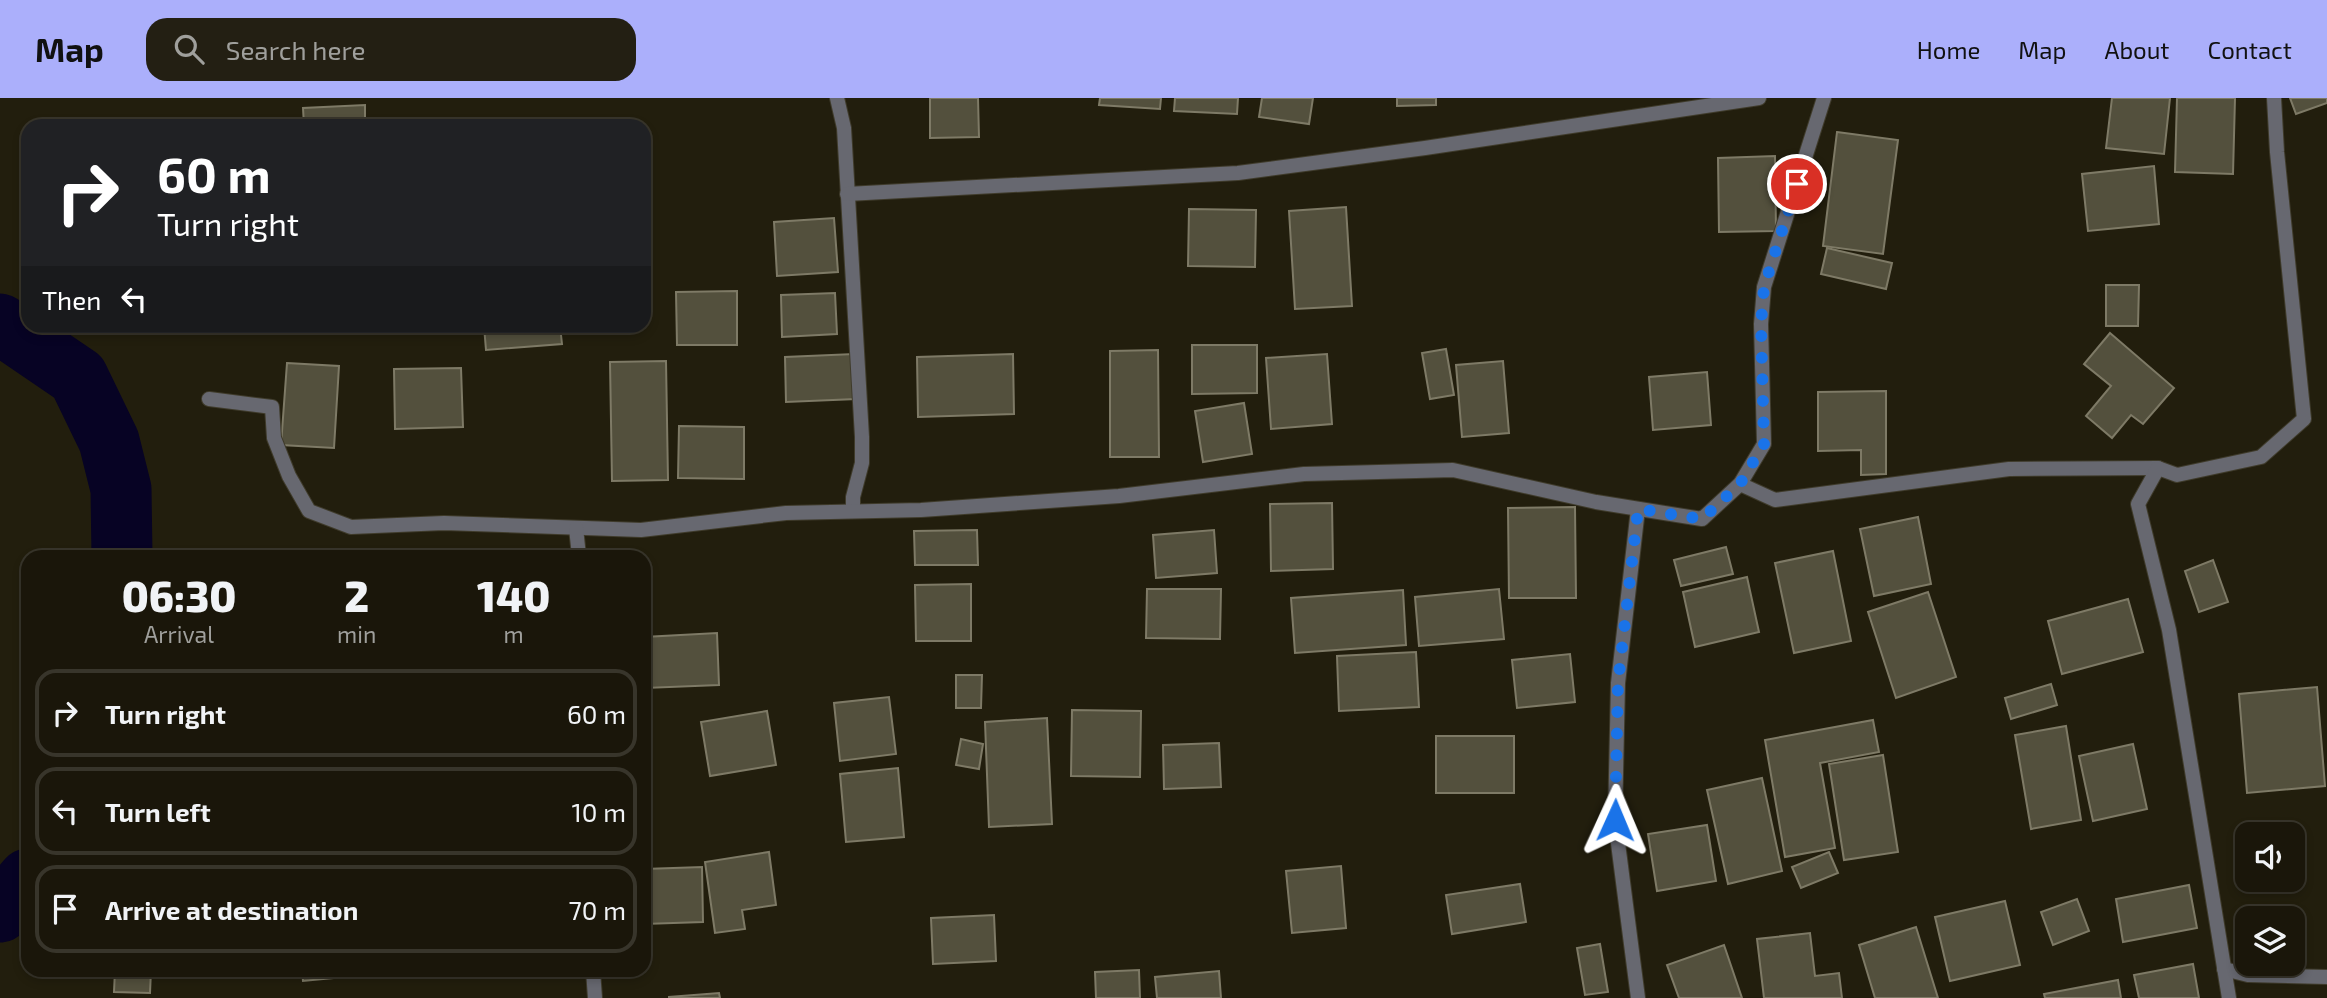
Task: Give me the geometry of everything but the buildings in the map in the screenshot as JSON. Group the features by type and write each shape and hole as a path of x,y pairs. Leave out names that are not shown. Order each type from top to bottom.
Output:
{"street":[{"path":"836,98 844,128 862,437 862,463 853,497 853,511"},
{"path":"847,194 1238,173 1759,98"},
{"path":"209,399 272,407 274,438 289,476 309,511 351,527 443,523 641,530 786,513 921,510 1119,496 1304,474 1453,470 1596,502 1702,519 1740,484 1764,444 1761,324 1764,287 1824,98"},
{"path":"1740,484 1775,500 2009,469 2158,468 2176,475 2261,457 2304,419 2274,98"},
{"path":"2158,468 2138,504 2169,630 2229,998"},
{"path":"1638,509 1618,683 1615,820 1638,998"},
{"path":"576,528 578,550"},
{"path":"2224,970 2248,975 2327,977"},
{"path":"594,977 595,998"}],"waterway":[{"path":"0,324 78,377 109,441 121,489 122,550"},
{"path":"0,912 21,887"}],"route":[{"path":"1615,820 1618,683 1638,509 1702,519 1740,484 1764,444 1761,324 1764,287 1797,184"}]}
